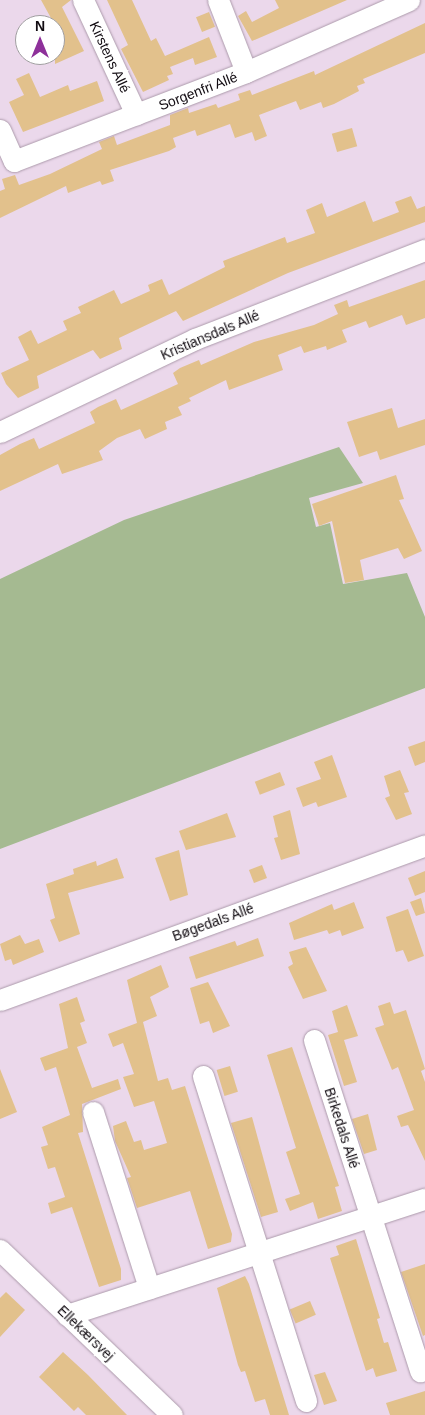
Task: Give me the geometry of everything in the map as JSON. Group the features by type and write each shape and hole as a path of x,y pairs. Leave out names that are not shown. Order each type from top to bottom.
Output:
{"street":[{"name":"Kirstens Allé","path":"83,0 136,114"},
{"path":"218,0 246,72"},
{"name":"Sorgenfri Allé","path":"0,130 14,161 246,72 408,0"},
{"name":"Kristiansdals Allé","path":"0,432 195,339 425,250"},
{"name":"Bøgedals Allé","path":"0,1000 425,844"},
{"name":"Birkedals Allé","path":"314,1040 420,1370"},
{"path":"203,1076 306,1402"},
{"path":"93,1112 149,1288"},
{"path":"67,1315 425,1199"},
{"name":"Ellekærsvej","path":"0,1250 172,1415"}],"green space":[{"path":"339,447 363,483 309,498 316,527 330,523 343,584 407,573 425,617 425,688 0,849 0,579 124,520"}],"building":[{"path":"41,0 71,0 62,7 84,51 65,60 65,15 49,15"},
{"path":"107,0 132,0 151,41 156,38 165,56 209,37 217,57 195,65 193,58 170,67 173,74 167,76 169,80 143,92 121,49 128,45"},
{"path":"275,0 347,0 252,41 238,16 246,11 252,22 279,8"},
{"path":"209,12 215,27 202,32 196,17"},
{"path":"425,23 425,53 363,79 365,83 357,86 359,91 334,104 323,108 321,102 300,110 296,101 259,115 267,136 255,141 252,132 235,138 230,124 197,136 195,130 173,138 176,147 169,151 110,170 114,181 102,185 100,181 68,193 66,186 0,218 0,191 5,189 2,179 15,175 19,185 50,174 102,149 99,142 114,136 117,145 170,125 170,115 188,108 189,113 216,104 218,108 240,100 238,94 250,90 252,95 314,71 315,75"},
{"path":"29,73 40,97 68,85 70,91 97,81 104,101 23,132 9,102 24,95 16,79"},
{"path":"352,128 357,146 337,152 332,134"},
{"path":"411,196 417,209 425,206 425,222 288,273 183,321 176,311 119,338 122,349 100,359 93,350 37,376 39,388 18,398 6,384 1,373 29,360 18,337 31,330 38,344 67,330 63,321 81,313 78,307 114,290 121,304 150,291 148,285 162,279 169,295 225,267 223,261 285,237 287,243 315,233 306,210 322,203 327,217 365,201 373,222 399,212 395,202"},
{"path":"425,280 425,318 406,325 402,315 369,328 366,321 342,330 347,342 327,350 326,346 304,353 301,346 278,355 283,370 229,390 226,380 189,398 191,401 178,407 182,415 165,422 167,429 145,439 140,429 117,438 99,451 103,460 62,474 58,464 0,491 0,455 20,444 34,438 39,449 95,423 90,412 98,407 116,399 121,410 178,384 173,373 180,368 199,360 201,365 254,342 314,325 338,314 334,305 347,300 349,307"},
{"path":"392,408 398,428 425,419 425,445 380,460 377,451 359,457 347,422"},
{"path":"396,475 404,499 399,500 422,551 404,559 398,548 360,560 364,580 345,583 332,521 319,526 312,504"},
{"path":"425,741 425,762 415,766 408,747"},
{"path":"332,755 347,797 318,807 316,802 303,807 296,788 321,779 314,762"},
{"path":"400,770 409,792 404,793 412,814 396,820 385,798 390,796 384,776"},
{"path":"280,772 285,785 260,795 255,782"},
{"path":"290,810 300,854 281,860 274,838 278,837 273,816"},
{"path":"227,813 236,837 186,850 179,831"},
{"path":"179,850 188,895 170,901 155,858"},
{"path":"117,858 124,878 68,893 80,934 59,942 50,920 55,918 46,884 74,874 73,869 96,861 97,866"},
{"path":"262,865 267,878 254,883 249,870"},
{"path":"425,871 425,892 415,896 408,878"},
{"path":"421,898 425,913 416,916 410,902"},
{"path":"354,902 364,928 342,936 340,930 329,934 327,930 294,940 289,923 332,904 334,910"},
{"path":"408,909 424,956 408,962 403,950 396,952 386,917"},
{"path":"20,935 25,944 39,939 44,952 13,965 11,959 5,961 0,944"},
{"path":"258,938 264,956 196,979 189,957 235,941 237,946"},
{"path":"306,947 327,991 303,999 288,967 293,964 289,952"},
{"path":"161,965 169,987 150,997 157,1016 143,1022 158,1081 168,1078 172,1090 185,1086 232,1234 231,1242 208,1249 190,1191 137,1208 127,1178 131,1177 115,1141 113,1126 126,1121 134,1142 141,1140 144,1150 167,1143 154,1101 134,1107 123,1077 134,1074 123,1043 113,1047 108,1034 137,1023 127,980"},
{"path":"208,982 230,1026 213,1033 209,1021 200,1024 190,988"},
{"path":"77,997 85,1021 80,1023 87,1043 77,1047 92,1088 118,1079 121,1089 82,1104 83,1132 78,1133 121,1269 121,1280 99,1287 72,1207 51,1214 48,1203 65,1197 55,1167 48,1169 41,1147 48,1145 42,1127 70,1115 56,1067 45,1071 40,1058 68,1048 59,1004"},
{"path":"390,1002 394,1014 406,1010 425,1069 421,1071 425,1082 425,1161 408,1125 401,1127 397,1116 414,1110 398,1067 392,1070 375,1028 384,1025 378,1006"},
{"path":"347,1005 358,1036 344,1040 357,1082 344,1086 328,1035 338,1032 332,1011"},
{"path":"292,1047 339,1186 335,1187 342,1211 318,1219 313,1202 290,1211 285,1199 300,1194 286,1152 296,1148 267,1055"},
{"path":"230,1066 238,1092 225,1096 217,1070"},
{"path":"0,1069 17,1112 0,1119"},
{"path":"368,1114 377,1150 364,1154 352,1119"},
{"path":"252,1117 278,1212 261,1217 231,1123"},
{"path":"356,1239 380,1318 377,1319 384,1343 388,1342 397,1371 376,1377 373,1368 366,1371 330,1258 339,1255 336,1246"},
{"path":"425,1264 425,1335 423,1336 401,1272"},
{"path":"245,1276 289,1415 270,1415 265,1399 255,1402 245,1371 241,1372 238,1365 217,1288"},
{"path":"6,1292 25,1310 0,1337 0,1298"},
{"path":"310,1301 316,1315 296,1323 290,1310"},
{"path":"63,1352 127,1415 86,1415 78,1407 74,1411 39,1377"},
{"path":"325,1372 337,1401 324,1405 314,1375"},
{"path":"425,1391 425,1415 390,1415 386,1403"}]}
